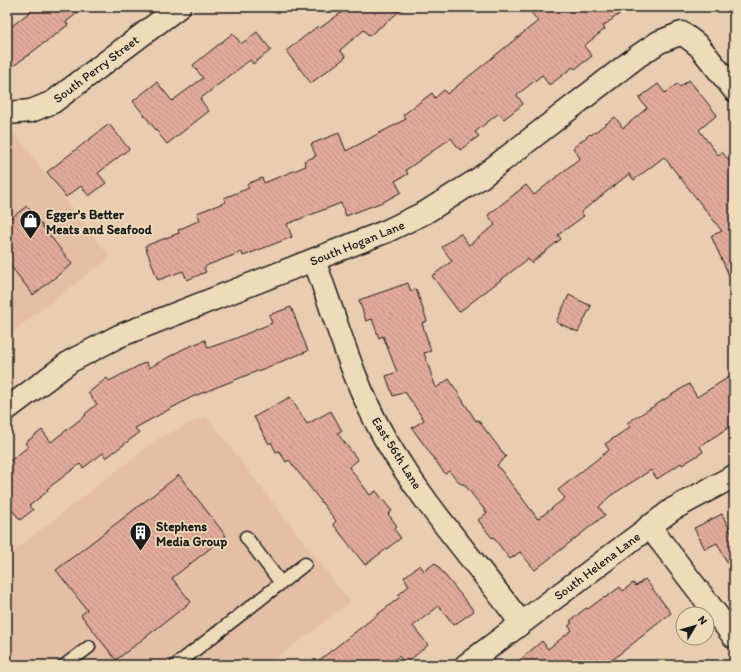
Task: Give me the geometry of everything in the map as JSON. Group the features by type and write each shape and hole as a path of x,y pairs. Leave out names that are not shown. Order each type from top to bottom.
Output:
{"street":[{"name":"South Perry Street","path":"7,112 31,111 52,102 178,7"},
{"name":"South Hogan Lane","path":"7,409 71,361 95,347 119,336 407,222 453,196 480,178 638,56 659,42 682,33 699,46 734,90"},
{"name":"East 56th Lane","path":"314,260 364,397 385,438 408,476 521,623"},
{"name":"South Helena Lane","path":"466,665 649,526 698,494 734,476"},
{"path":"649,526 734,637"}],"lane":[{"path":"246,537 281,583"},
{"path":"176,665 305,564"},
{"path":"65,665 89,647"}],"shaded area":[{"path":"7,132 14,133 110,257 7,336"},
{"path":"206,416 350,602 268,665 18,665 7,651 7,556 159,438"}],"building":[{"path":"36,7 85,7 66,22 68,25 7,71 7,30"},
{"path":"349,7 405,7 369,36 364,30 340,50 346,57 311,83 286,51 318,26 320,28"},
{"path":"527,7 629,7 603,26 605,29 584,46 592,56 575,69 573,67 551,84 548,84 542,75 517,95 523,104 504,119 499,113 475,132 479,136 460,150 451,138 406,170 408,174 395,181 401,192 385,201 346,216 341,203 287,224 292,237 243,256 242,252 208,265 204,268 206,272 187,280 183,271 158,280 145,246 179,233 178,230 200,220 197,213 226,202 224,198 249,188 247,184 262,178 264,183 306,166 304,161 316,156 311,144 339,133 346,151 406,119 403,115 432,93 435,98 444,90 447,94 538,21"},
{"path":"257,32 271,50 253,64 250,60 200,99 209,111 167,144 133,101 157,82 172,101 203,78 193,65 233,33 241,44"},
{"path":"689,80 717,115 699,130 718,155 722,152 734,167 734,286 711,236 722,231 664,157 634,180 629,174 581,212 584,216 558,235 561,239 531,263 528,259 459,312 432,276 452,261 442,247 460,233 469,245 495,225 488,215 526,185 534,195 580,158 573,148 590,134 591,135 615,117 623,128 647,108 639,98 658,84 665,93 677,84 680,87"},
{"path":"109,124 129,149 98,173 106,183 89,196 81,186 66,197 47,172"},
{"name":"Egger's Better Meats and Seafood","path":"27,206 72,264 33,295 7,261 7,221"},
{"path":"408,283 411,292 416,289 427,321 422,323 431,351 424,353 436,388 449,379 476,421 478,420 506,457 497,465 538,519 565,498 558,490 609,450 605,444 630,427 627,423 689,384 697,397 734,374 734,424 700,446 703,452 682,465 681,463 657,479 651,470 610,496 599,507 605,515 535,570 520,552 510,559 493,537 492,538 478,520 487,513 464,484 461,484 449,471 445,474 412,428 424,420 405,392 393,396 386,376 397,372 383,336 379,338 372,319 366,321 359,300"},
{"path":"569,295 591,306 578,332 556,322"},
{"path":"291,307 308,351 192,397 135,428 139,433 106,458 103,453 83,468 80,464 47,489 48,491 29,506 33,510 20,520 7,503 7,463 28,447 25,443 42,430 51,442 86,415 85,414 97,404 88,393 107,378 109,381 146,362 149,368 183,349 205,340 208,348 234,339 272,323 269,315"},
{"path":"290,397 307,424 331,411 342,431 337,433 358,460 349,467 370,495 376,491 392,511 388,514 397,526 394,529 401,538 365,565 333,524 336,521 289,460 286,462 279,451 276,452 271,442 269,444 254,417"},
{"name":"Stephens Media Group","path":"179,475 226,536 172,578 191,602 116,660 81,615 87,610 56,570"},
{"path":"722,514 734,538 734,576 717,543 705,549 694,528"},
{"path":"435,563 474,611 454,625 439,606 413,626 428,645 405,664 399,656 388,665 313,665 400,597 398,595 409,586 404,577 420,565 424,571"},
{"path":"645,579 671,613 606,665 514,665 542,641 548,649 572,630 568,626 572,623 570,621 586,608 588,609 620,587 623,591 633,583 636,586"}],"place":[{"name":"Egger's Better Meats and Seafood","path":"31,240"},
{"name":"Stephens Media Group","path":"141,552"}]}
